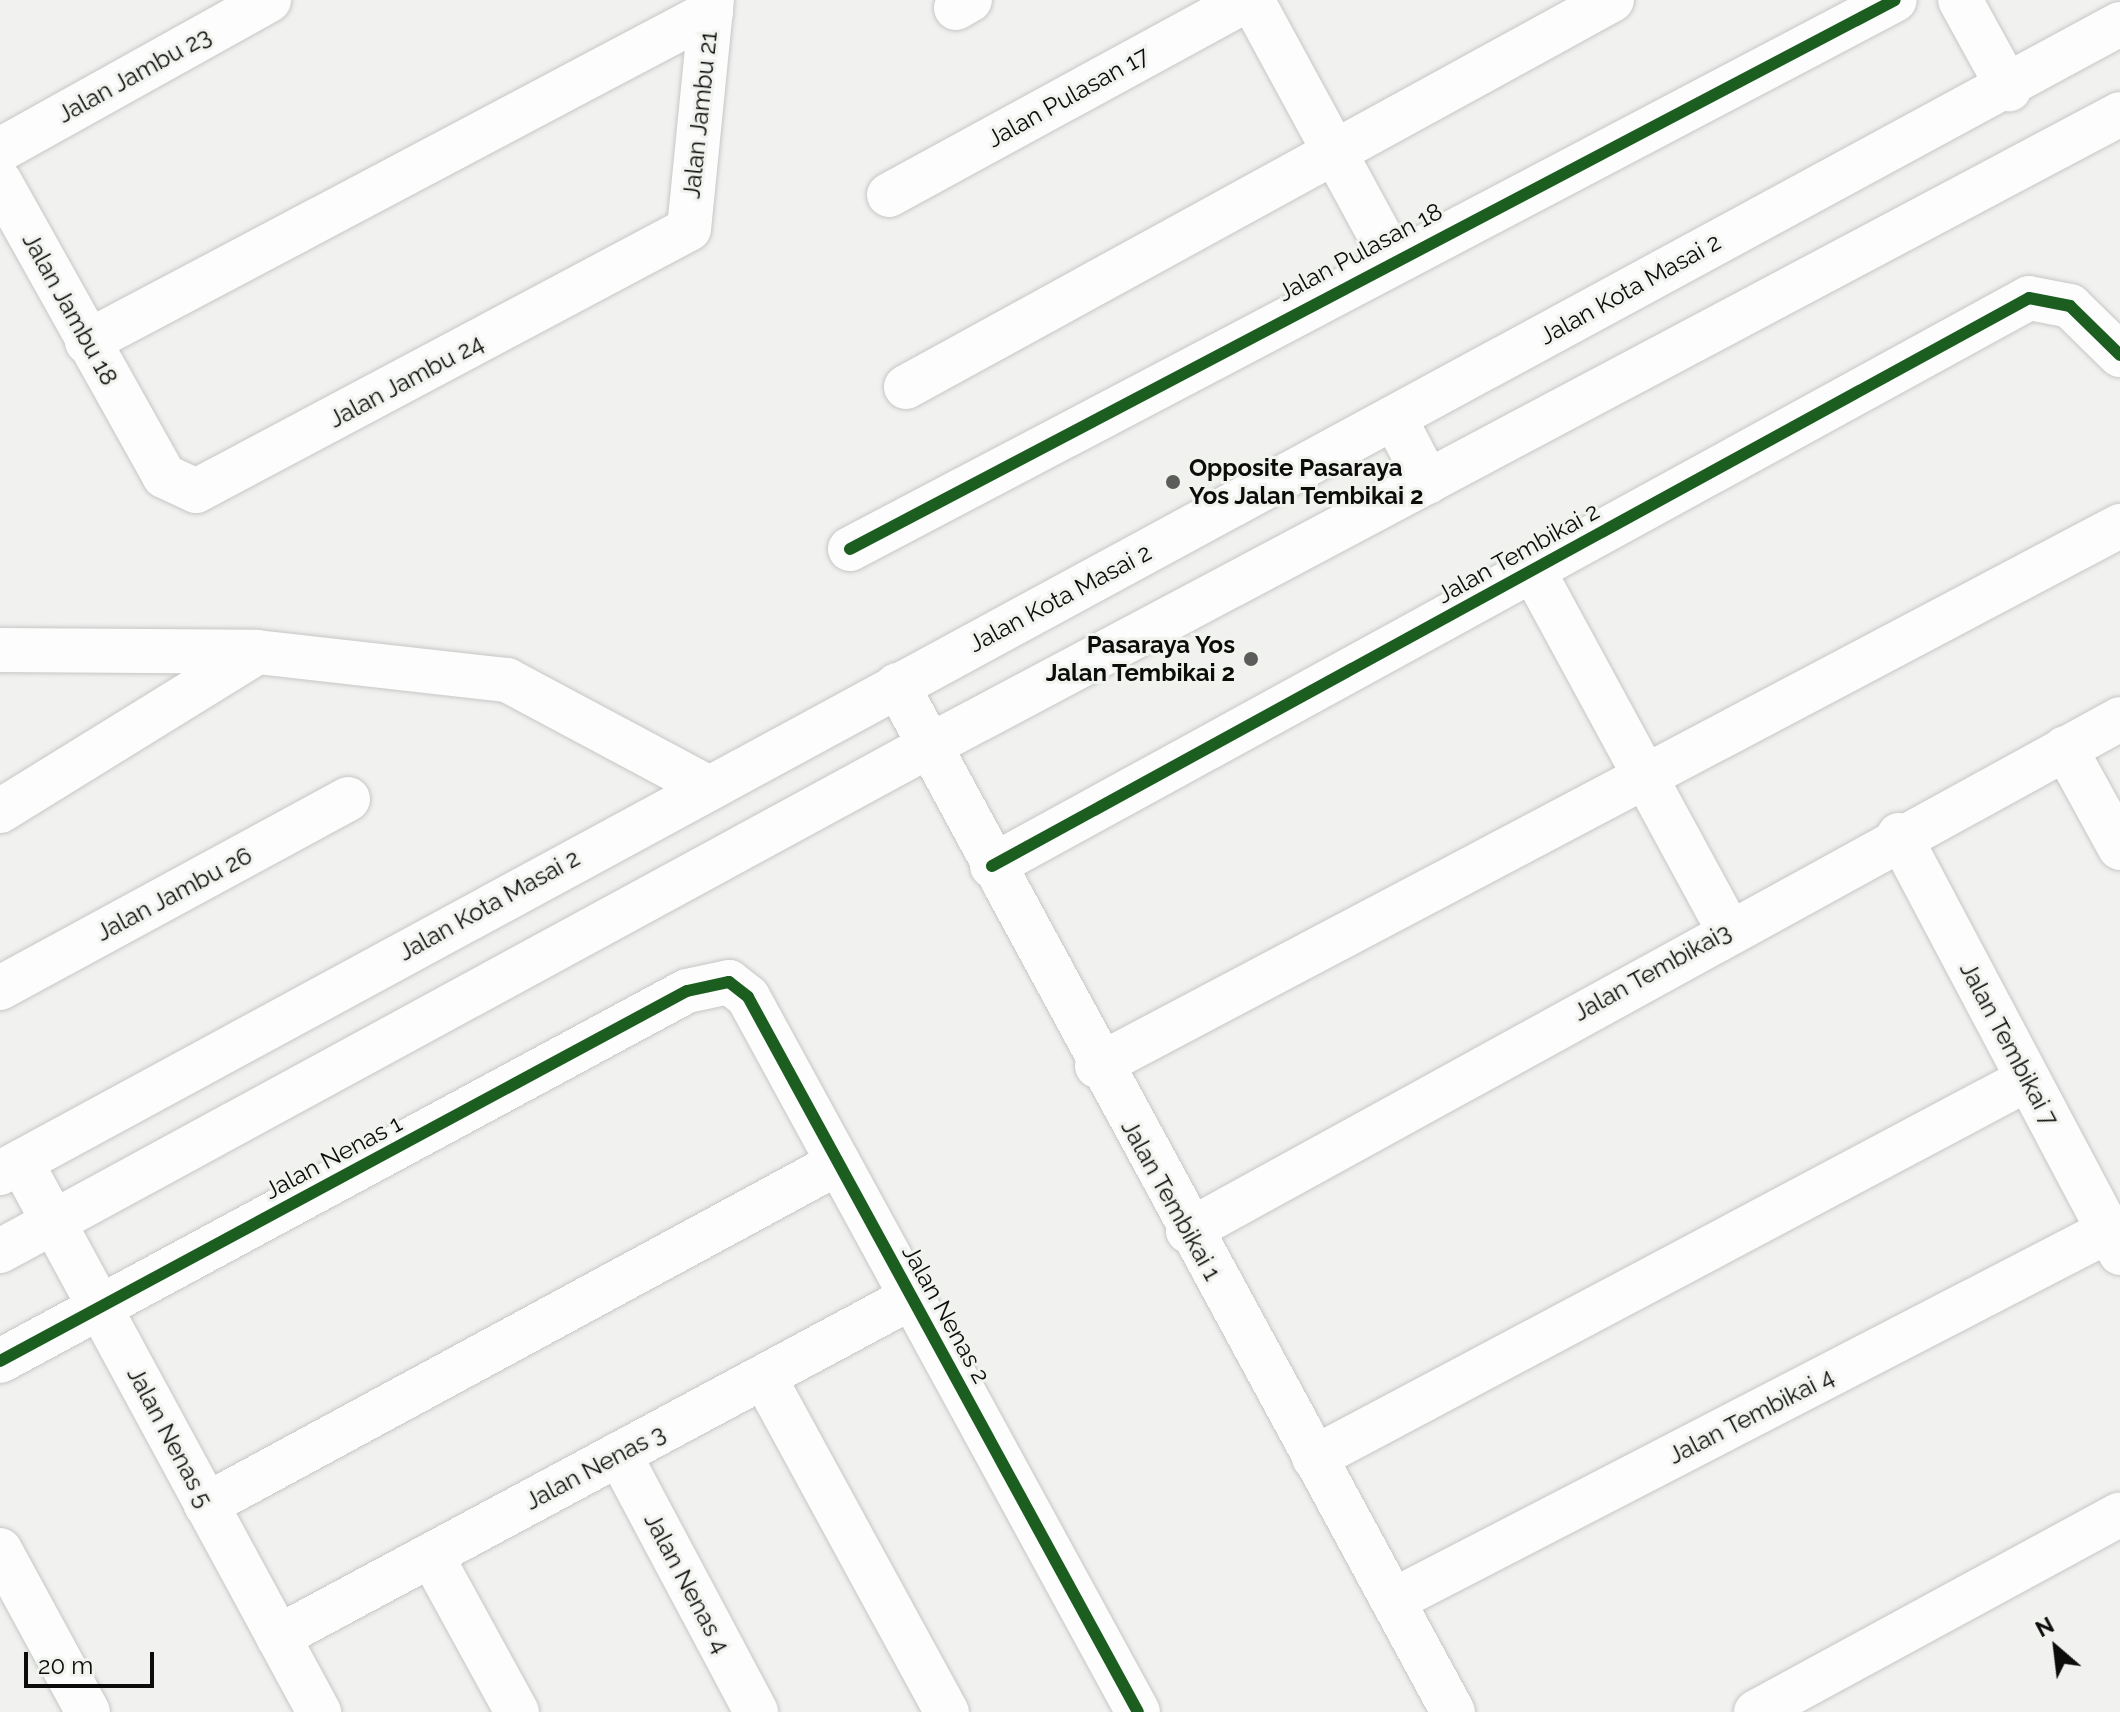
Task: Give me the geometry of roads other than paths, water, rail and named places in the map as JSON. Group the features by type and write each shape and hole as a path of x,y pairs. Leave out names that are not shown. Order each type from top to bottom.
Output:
{"street":[{"name":"Jalan Jambu 23","path":"0,150 269,0"},
{"path":"1250,0 1393,260"},
{"name":"Jalan Pulasan 17","path":"889,195 1250,0"},
{"path":"906,387 1612,0"},
{"name":"Jalan Pulasan 18","path":"850,549 1393,260 1895,0"},
{"path":"1960,0 2009,89"},
{"path":"87,342 711,6"},
{"name":"Jalan Jambu 21","path":"689,229 711,6"},
{"name":"Jalan Kota Masai 2","path":"10,1167 707,787 2009,89 2120,24"},
{"path":"0,1251 929,746 2119,117"},
{"name":"Jalan Jambu 18","path":"0,182 139,436"},
{"name":"Jalan Jambu 24","path":"139,436 172,485 207,488 689,229"},
{"name":"Jalan Tembikai 2","path":"992,866 2029,298 2070,306 2120,355"},
{"path":"1395,419 1428,482"},
{"path":"1097,1066 2120,526"},
{"path":"1533,570 1728,929"},
{"path":"0,650 257,652 507,680 707,787"},
{"path":"0,811 257,652"},
{"name":"Jalan Tembikai 1","path":"897,685 1097,1066 1453,1712"},
{"name":"Jalan Tembikai3","path":"1188,1231 1899,835 2120,719"},
{"path":"2065,748 2120,848"},
{"name":"Jalan Jambu 26","path":"0,988 348,799"},
{"name":"Jalan Tembikai 7","path":"1899,835 2114,1242"},
{"name":"Jalan Nenas 2","path":"687,991 716,981 740,987 1138,1712"},
{"name":"Jalan Nenas 1","path":"0,1361 687,991"},
{"path":"1314,1458 2028,1079"},
{"path":"206,1505 838,1163"},
{"name":"Jalan Nenas 5","path":"10,1167 54,1222 319,1712"},
{"name":"Jalan Tembikai 4","path":"1394,1600 2114,1242"},
{"name":"Jalan Nenas 3","path":"278,1637 912,1297"},
{"path":"764,1377 947,1712"},
{"name":"Jalan Nenas 4","path":"619,1454 756,1712"},
{"path":"1756,1712 2120,1514"},
{"path":"0,1550 88,1712"},
{"path":"431,1555 517,1712"}],"place":[{"name":"Opposite Pasaraya Yos Jalan Tembikai 2","path":"1173,482"},
{"name":"Pasaraya Yos Jalan Tembikai 2","path":"1251,659"}]}
